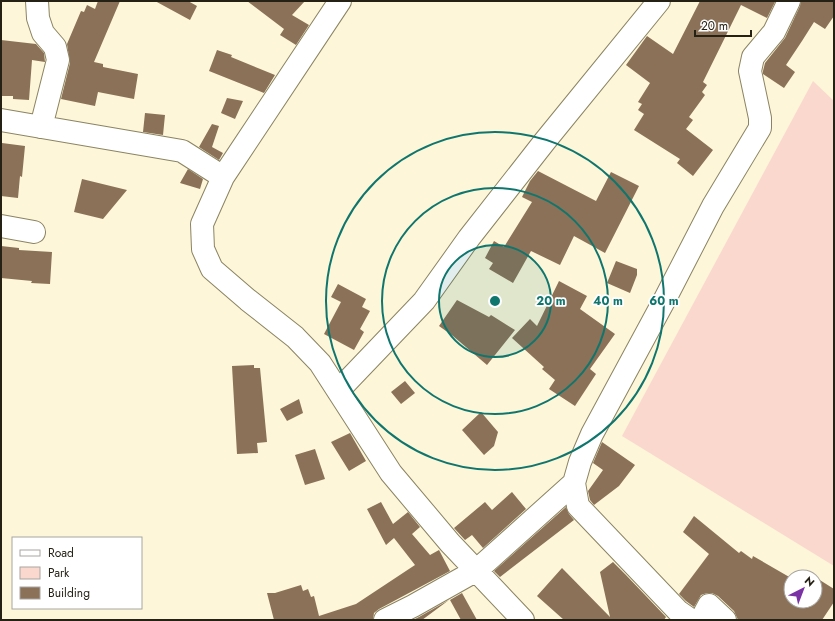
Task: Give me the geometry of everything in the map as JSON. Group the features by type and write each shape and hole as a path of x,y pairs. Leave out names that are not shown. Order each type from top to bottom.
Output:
{"street":[{"path":"37,1 38,18 43,33 55,48 58,60 42,127"},
{"path":"340,1 223,177 202,224 203,248 212,269 248,300 295,336 320,363 391,473 450,543 523,620"},
{"path":"338,391 424,302 469,238 545,141 659,1"},
{"path":"691,620 678,611 578,506 574,483 580,462 592,434 713,206 760,128 760,118 750,71 753,57 774,32 789,1"},
{"path":"1,120 182,151 223,177"},
{"path":"1,226 34,232"},
{"path":"384,620 413,606 477,570 574,483"},
{"path":"701,620 709,604 725,620"}],"green space":[{"path":"813,81 834,101 834,566 622,436"}],"building":[{"path":"98,1 120,1 94,62 103,64 103,67 138,74 134,99 98,92 95,106 61,99 70,63 67,44 81,11 84,12 87,5 95,9"},
{"path":"155,1 188,1 197,6 190,20"},
{"path":"247,1 305,1 292,15 309,25 296,45 280,35 284,29"},
{"path":"700,1 775,2 767,18 741,5 703,82 707,85 702,92 705,95 689,117 693,120 686,129 713,150 693,176 677,163 680,159 634,130 644,114 638,110 642,104 638,102 650,83 626,65 647,36 673,54"},
{"path":"801,1 834,1 834,16 825,29 814,22 786,65 795,72 784,88 763,74 763,71 765,63 785,38"},
{"path":"1,40 36,44 44,53 45,62 32,60 29,100 13,99 13,96 1,96"},
{"path":"217,50 232,55 231,57 275,75 264,93 209,71"},
{"path":"227,98 243,101 235,119 221,113"},
{"path":"145,113 165,115 163,135 143,132"},
{"path":"212,124 219,126 212,147 223,153 219,160 199,147"},
{"path":"2,143 25,146 18,198 1,196"},
{"path":"188,169 203,179 200,189 180,183"},
{"path":"538,171 596,201 611,172 639,186 605,253 574,236 560,265 531,251 513,283 489,269 493,263 485,258 494,241 504,247 532,202 522,197 530,181"},
{"path":"82,179 127,190 103,219 74,212"},
{"path":"1,246 19,248 19,250 52,252 50,284 31,283 32,281 1,278"},
{"path":"616,261 637,269 637,275 630,293 607,283"},
{"path":"559,281 587,296 580,309 615,334 590,369 596,374 575,406 549,389 555,380 542,369 544,367 512,338 530,319 537,326"},
{"path":"338,284 366,299 362,307 370,311 360,329 364,332 354,350 324,334 341,302 331,297"},
{"path":"457,300 489,317 491,315 515,330 487,365 439,326"},
{"path":"254,365 254,368 260,368 267,442 257,443 258,453 237,454 232,366"},
{"path":"405,381 415,393 401,404 391,392"},
{"path":"299,399 303,413 287,421 280,409"},
{"path":"481,412 498,432 494,446 484,455 462,430"},
{"path":"350,433 366,461 349,471 331,442"},
{"path":"602,442 635,465 619,486 594,505 590,500 588,491 603,470 593,463"},
{"path":"315,449 325,479 305,485 295,455"},
{"path":"512,492 526,509 483,548 472,535 465,540 454,528 485,502 492,510"},
{"path":"381,502 393,524 408,512 420,527 412,534 430,555 439,550 450,571 379,609 374,613 373,620 274,620 267,593 275,593 301,585 303,591 308,589 311,597 314,596 319,616 356,604 415,565 394,538 386,545 367,509"},
{"path":"566,507 574,520 500,577 494,571"},
{"path":"694,516 739,553 741,551 752,559 753,556 783,573 783,609 823,609 823,582 834,589 834,602 822,620 738,620 734,611 718,596 712,593 701,595 694,607 679,594 709,554 683,532"},
{"path":"613,562 666,617 664,620 564,620 537,596 562,568 610,617 600,572"},
{"path":"462,593 477,620 461,620 450,600"},
{"path":"449,600 422,620 413,620 419,617"}]}
